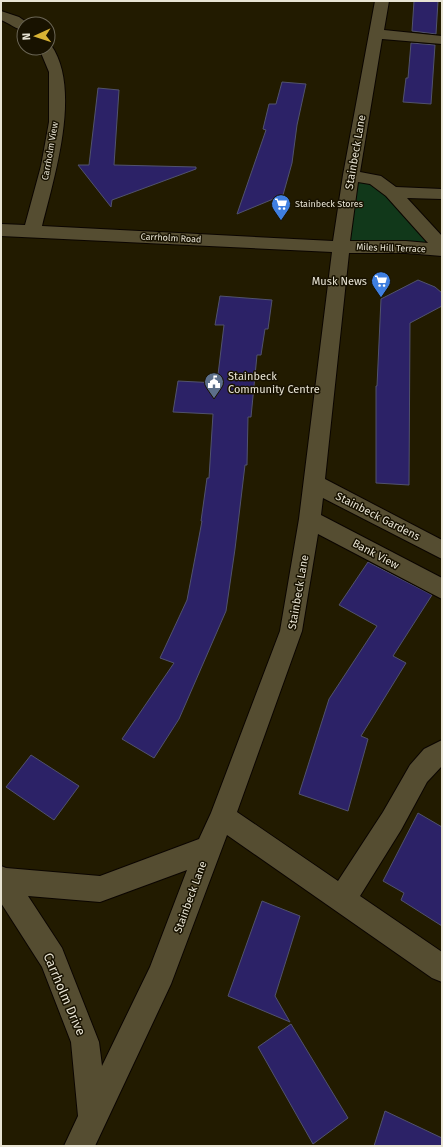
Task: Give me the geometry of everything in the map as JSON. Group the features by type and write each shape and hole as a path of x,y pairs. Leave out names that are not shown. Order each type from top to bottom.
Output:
{"street":[{"name":"Stainbeck Lane","path":"79,1146 161,974 208,849 222,817 291,631 310,519 341,247 351,175 382,1"},
{"path":"1,15 16,21"},
{"path":"376,34 442,40"},
{"name":"Carrholm View","path":"32,231 49,166 57,122 56,72 51,56"},
{"name":"Miles Hill Terrace","path":"351,175 375,180 392,192 442,248"},
{"path":"392,192 442,194"},
{"name":"Carrholm Road","path":"3,232 32,231 341,247"},
{"name":"Miles Hill Terrace","path":"341,247 442,248"},
{"name":"Stainbeck Gardens","path":"314,483 442,550"},
{"name":"Bank View","path":"310,519 442,589"},
{"path":"342,899 393,819 425,764 442,752"},
{"path":"222,817 442,968"},
{"name":"Carrholm Drive","path":"2,880 100,889 208,849"},
{"name":"Carrholm Drive","path":"2,880 52,958 85,1042 93,1118"}],"green space":[{"path":"351,175 375,180 442,250 341,247"}],"building":[{"path":"414,1 438,1 436,34 412,31"},
{"path":"411,43 435,45 431,104 403,102 406,78 408,78"},
{"path":"282,82 306,84 297,125 292,163 283,195 237,214 266,130 263,129 269,104 276,104"},
{"path":"98,88 119,90 114,165 196,167 196,169 112,200 111,207 78,165 89,165"},
{"path":"418,280 435,287 442,293 442,306 410,323 409,485 376,483 376,386 381,299"},
{"path":"220,296 272,300 268,329 265,329 261,355 257,355 251,417 248,417 247,465 245,465 226,611 179,719 154,758 122,739 174,663 160,658 187,600 202,521 207,478 209,478 213,414 173,412 178,381 217,383 224,325 215,325"},
{"path":"368,562 432,595 393,656 406,663 361,736 368,739 348,811 299,794 329,699 377,626 339,605"},
{"path":"31,755 79,786 54,820 6,787"},
{"path":"418,813 442,827 442,926 401,900 404,893 383,881"},
{"path":"262,901 300,916 275,996 290,1022 228,996"},
{"path":"291,1024 348,1118 313,1144 258,1047"},
{"path":"385,1111 442,1138 442,1146 374,1146"}],"place":[{"name":"Stainbeck Stores","path":"281,221"},
{"name":"Musk News","path":"381,298"},
{"name":"Stainbeck Community Centre","path":"214,399"}]}
